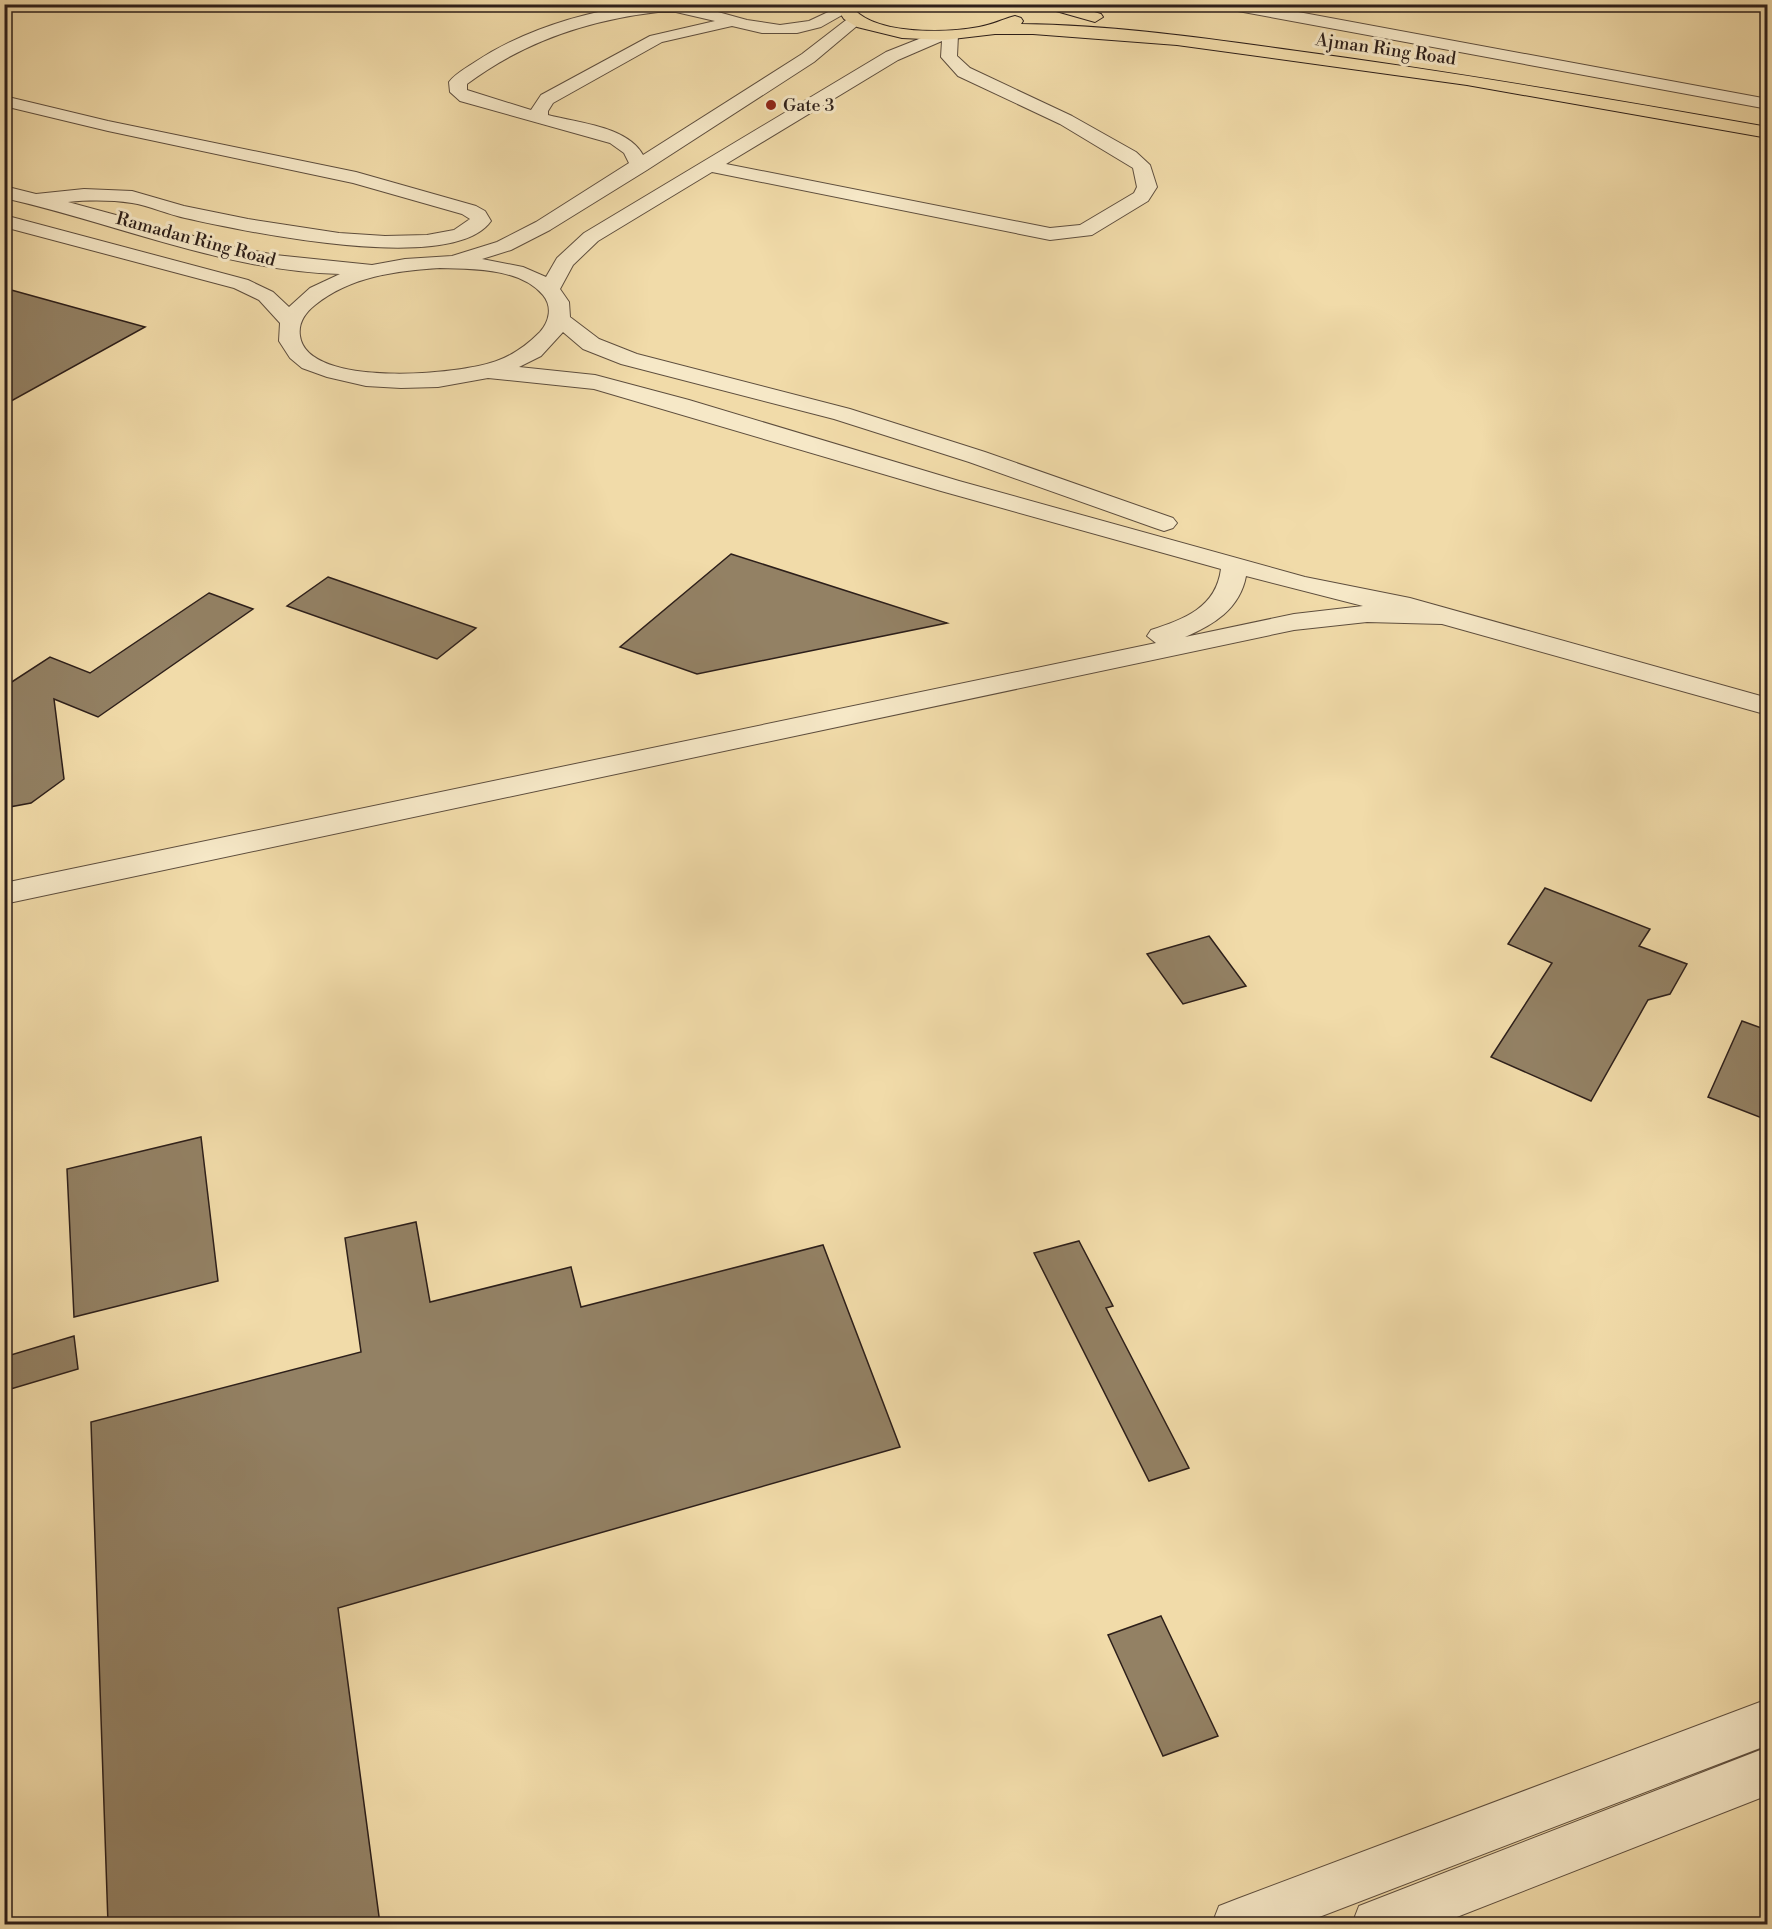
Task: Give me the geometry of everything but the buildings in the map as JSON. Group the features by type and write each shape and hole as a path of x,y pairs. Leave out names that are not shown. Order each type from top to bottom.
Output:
{"main road":[{"name":"Ajman Ring Road","path":"1048,4 1110,20 1428,62 1767,119"},
{"path":"847,12 892,32 945,35 996,28 1019,20 1029,9"},
{"name":"Ajman Ring Road","path":"996,28 1104,32 1303,56 1538,92 1767,133"}],"street":[{"path":"1227,4 1767,104"},
{"path":"640,166 632,150 616,139 466,97 459,92 458,82 510,48 545,34 629,10 650,7 692,9 758,28 788,29 815,24 847,12"},
{"path":"440,262 474,263 505,268 531,277 550,289 560,304 561,320 548,339 523,357 488,371 446,380 401,383 359,380 324,371 300,357 288,340 290,321 303,304 325,289 355,276 390,267 440,262 481,254 523,237 669,148 808,58 847,12"},
{"path":"540,118 538,111 547,99 656,39 691,29 739,22"},
{"path":"550,289 564,262 591,237 714,163 759,145 810,116 845,93 865,72 892,56 945,35 949,57 964,72 1066,120 1129,156 1141,165 1146,176 1147,187 1141,197 1085,231 1050,234 714,163"},
{"path":"4,101 377,183 469,210 478,215 481,221 465,233 434,240 367,242 256,227 181,211 132,197 83,195 37,199"},
{"name":"Ramadan Ring Road","path":"4,192 234,253 278,262 320,267 390,267"},
{"name":"Ramadan Ring Road","path":"4,221 241,284 266,296 290,321"},
{"path":"561,320 591,344 629,359 842,414 913,436 1242,551 1328,575 1401,604"},
{"path":"488,371 557,376 606,385 681,405 950,486 1331,592 1401,604 1767,707"},
{"path":"4,875 1160,636 1188,627 1210,614 1226,599 1234,582 1234,564"},
{"path":"4,894 1294,622 1367,614 1444,616"},
{"path":"1238,1924 1767,1722"},
{"path":"1377,1924 1767,1771"}],"place":[{"name":"Gate 3","path":"771,105"}]}
